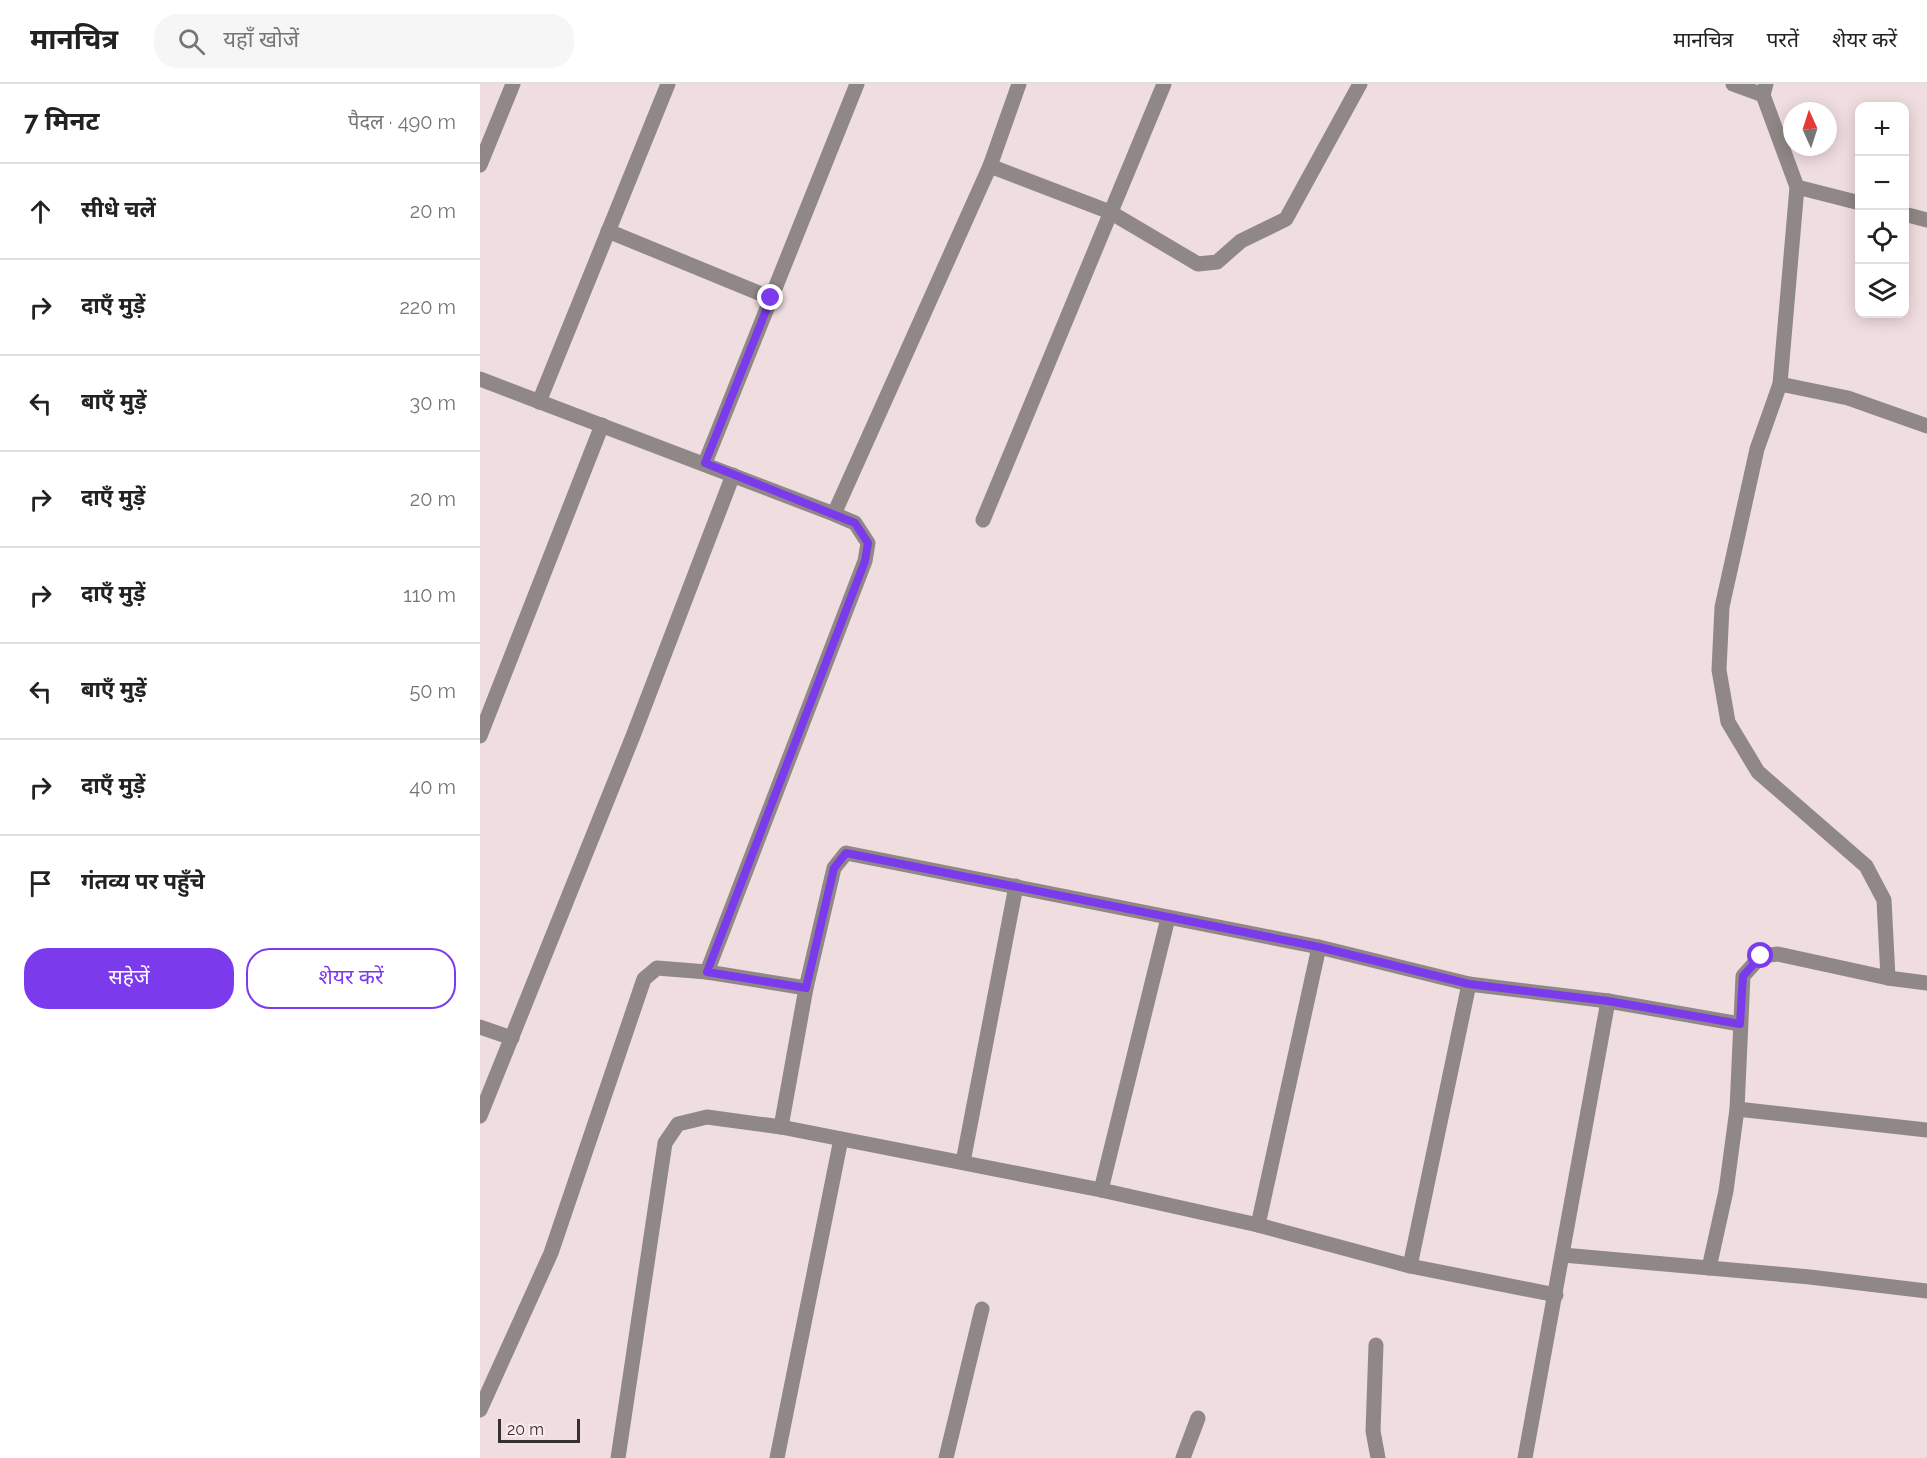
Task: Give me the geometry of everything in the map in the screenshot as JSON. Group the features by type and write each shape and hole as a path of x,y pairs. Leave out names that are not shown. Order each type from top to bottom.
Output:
{"street":[{"path":"480,165 513,84"},
{"path":"539,402 668,84"},
{"path":"705,463 857,84"},
{"path":"834,514 990,166 1019,84"},
{"path":"983,520 1164,84"},
{"path":"990,166 1110,212 1198,264 1217,262 1240,241 1286,219 1360,84"},
{"path":"1733,84 1765,89 1797,187 1780,384 1757,449 1722,607 1719,670 1728,722 1758,772 1866,867 1884,900 1888,978"},
{"path":"1797,187 1855,202"},
{"path":"1909,215 1927,220"},
{"path":"608,231 771,298"},
{"path":"480,379 834,514 855,523 868,543 865,561 707,972"},
{"path":"1780,384 1848,398 1927,426"},
{"path":"480,736 602,425"},
{"path":"480,1116 633,736 733,475"},
{"path":"781,1127 806,988 834,868 846,853 1319,947 1469,984 1608,1001 1740,1024"},
{"path":"963,1162 1016,886"},
{"path":"1101,1190 1168,918"},
{"path":"1258,1225 1319,947"},
{"path":"1709,1268 1726,1191 1737,1109 1743,976 1761,956 1778,954 1888,978 1927,983"},
{"path":"480,1410 551,1253 644,979 657,968 707,972 806,988"},
{"path":"1410,1266 1469,984"},
{"path":"1525,1458 1608,1001"},
{"path":"480,1027 512,1038"},
{"path":"1737,1109 1927,1130"},
{"path":"618,1458 665,1143 678,1124 707,1116 781,1127 1101,1190 1258,1225 1410,1266 1556,1295"},
{"path":"777,1458 841,1139"},
{"path":"1563,1256 1709,1268 1927,1291"},
{"path":"946,1458 982,1309"},
{"path":"1376,1345 1374,1431 1378,1458"},
{"path":"1183,1458 1198,1418"}],"route":[{"path":"771,298 705,463 855,523 868,543 865,561 707,972 806,988 834,868 846,853 1319,947 1469,984 1608,1001 1740,1024 1743,976 1761,956"}]}
